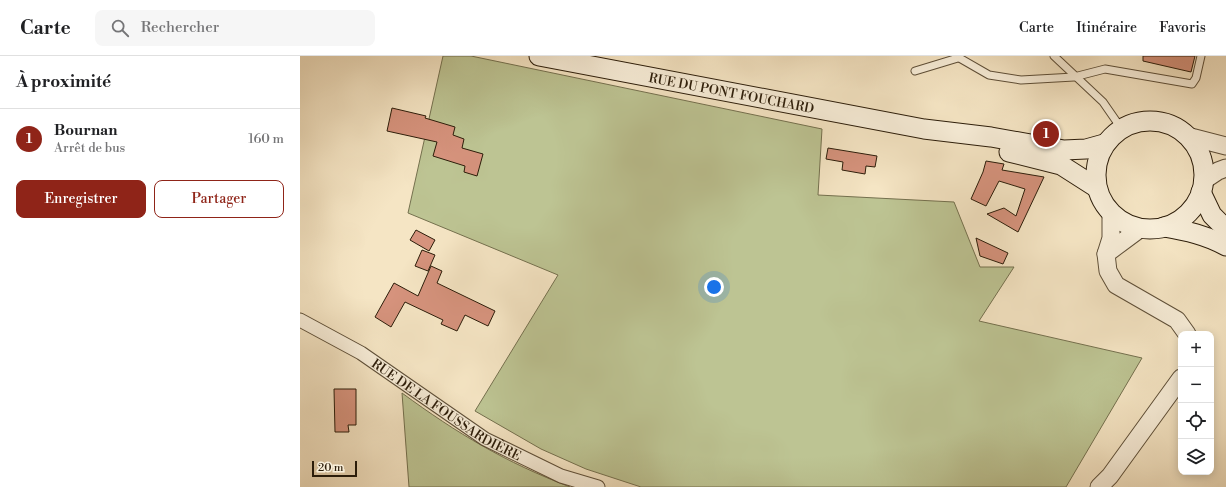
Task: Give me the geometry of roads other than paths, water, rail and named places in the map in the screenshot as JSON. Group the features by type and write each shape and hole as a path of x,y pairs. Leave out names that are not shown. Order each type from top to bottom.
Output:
{"main road":[{"name":"RUE DU PONT FOUCHARD","path":"539,56 924,129 990,137 1064,150 1086,149 1104,144"},
{"path":"1164,227 1180,220 1193,208 1202,186 1203,165 1197,149 1187,136 1173,126 1156,121 1138,122 1121,128 1104,144 1096,165 1097,188 1102,202 1112,214 1125,223 1141,228 1164,227 1192,232 1211,238 1226,246"},
{"name":"RUE DU PONT FOUCHARD","path":"924,129 1061,165 1097,188"},
{"path":"1202,186 1212,215 1226,229"}],"street":[{"path":"1187,136 1226,146"},
{"path":"1202,186 1218,171 1226,168"},
{"path":"1112,214 1111,238 1106,254 1108,271 1116,285 1177,320 1185,331"},
{"path":"1106,254 1141,228"},
{"name":"RUE DE LA FOUSSARDIÈRE","path":"300,320 361,353 485,439 561,476 598,487"},
{"path":"1099,487 1110,476 1178,382"}],"lane":[{"path":"1054,56 1074,77 1103,102 1121,128"},
{"path":"915,71 957,57 989,75 1020,80 1074,77 1105,69 1192,84 1196,78 1200,56"}],"place":[{"name":"Bournan","path":"1046,134"}]}
